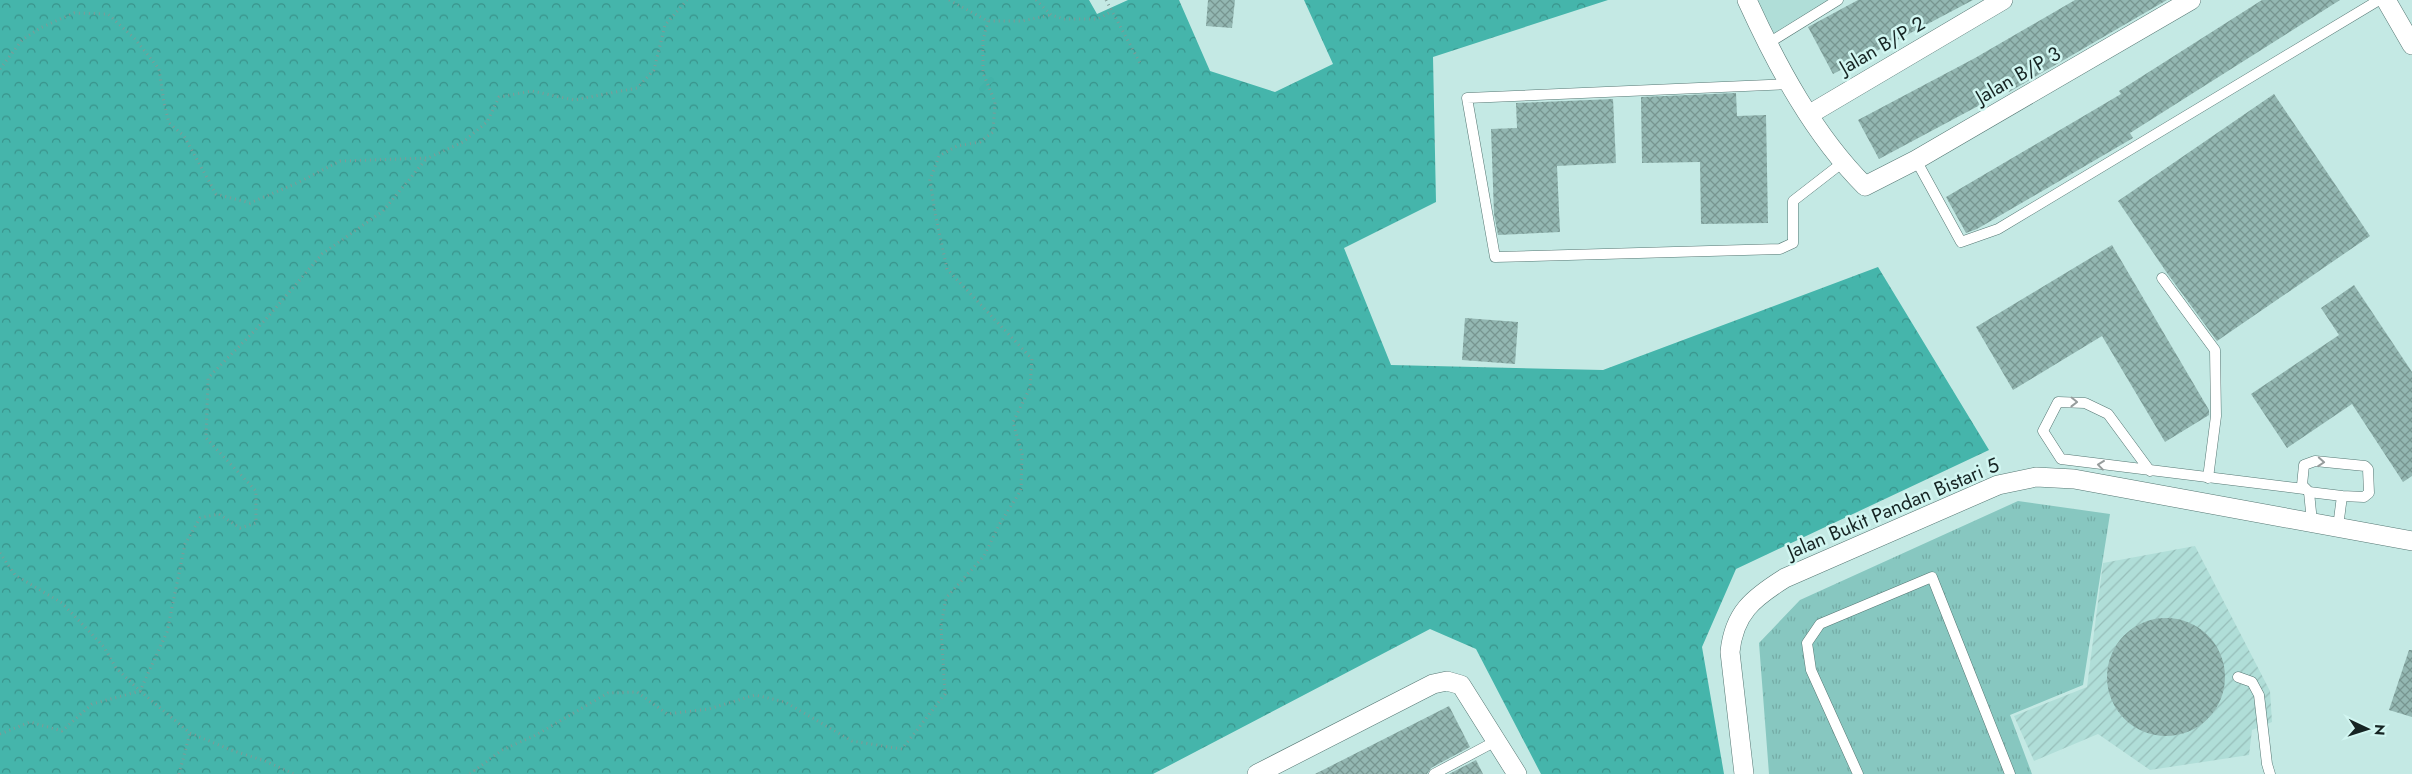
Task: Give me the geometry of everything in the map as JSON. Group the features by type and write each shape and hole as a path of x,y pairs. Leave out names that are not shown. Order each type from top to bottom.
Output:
{"street":[{"path":"1747,0 1767,44 1789,84 1842,163"},
{"name":"Jalan B/P 2","path":"1810,114 2003,0"},
{"name":"Jalan B/P 3","path":"1842,163 1865,186 1916,160 2191,0"},
{"path":"2386,0 2412,45"},
{"name":"Jalan Bukit Pandan Bistari 5","path":"1744,774 1731,668 1732,636 1738,620 1746,607 1785,578 1998,485 2036,477 2074,479 2412,541"},
{"path":"1257,774 1440,681 1454,681 1461,685 1517,774"}],"lane":[{"path":"1767,44 1838,0"},
{"path":"1916,160 1961,242 1980,236 2006,224 2378,0"},
{"path":"1789,84 1467,98 1495,257 1780,249 1793,243 1793,201 1842,163"},
{"path":"2162,278 2215,350 2216,416 2208,478"},
{"path":"2150,471 2108,414 2085,403 2058,402 2042,432 2061,459 2150,471 2208,478 2306,491 2342,496 2367,496 2369,473 2365,466 2308,462 2304,465 2302,485 2306,491 2312,522"},
{"path":"2338,527 2342,496"},
{"path":"1858,774 1811,670 1807,643 1820,624 1932,577 2010,774"},
{"path":"2238,677 2252,682 2259,694 2266,764 2270,774"},
{"path":"1434,774 1496,741"}],"path":[{"path":"0,69 22,40 40,28 74,13 108,14 135,39 159,69 164,103 170,123 184,136 216,194 250,203 297,183 340,161 428,158 469,138 487,122 499,97 532,91 574,100 637,88 654,70 665,25 687,0"},
{"path":"949,0 988,21 1022,21 1051,15"},
{"path":"1036,0 1051,15 1064,19 1098,19 1112,11"},
{"path":"1106,0 1140,63"},
{"path":"470,774 502,750 534,736 608,693 637,692 667,714 709,709 755,695 785,702 852,741 902,749 945,694 941,626 946,598 984,556 998,525 1021,490 1022,454 1013,422 1030,388 1032,359 947,269 930,180 940,156 957,146 980,142 993,132 995,102 983,73 983,40 988,21"},
{"path":"140,691 167,632 185,544 200,518 219,514 240,528 256,523 256,491 206,438 208,378 266,319 322,254 383,212 428,158"},
{"path":"0,553 15,575 62,603 104,647 116,668 190,733 231,750 266,761 294,774"},
{"path":"0,734 30,722 62,731 92,704 140,691"},
{"path":"179,774 190,733"},
{"path":"474,770 476,774"}],"shaded area":[{"path":"1756,0 1835,0 1772,36"},
{"path":"2195,546 2270,691 2272,722 2252,730 2249,755 2150,770 2098,734 2034,761 2014,716 2087,687 2103,563"}],"green space":[{"path":"0,0 1089,0 1097,14 1128,0 1179,0 1210,71 1275,92 1333,64 1304,0 1608,0 1433,57 1436,202 1344,248 1391,365 1603,370 1878,267 1989,450 1736,569 1702,647 1724,774 1541,774 1476,649 1430,629 1153,774 0,774"},
{"path":"2018,501 2110,514 2083,685 2010,715 2032,774 1769,774 1759,643 1800,600"}],"building":[{"path":"1208,0 1235,0 1232,28 1206,26"},
{"path":"1858,0 1973,0 1833,74 1808,27"},
{"path":"2075,0 2167,0 2009,92 2008,90 1879,159 1858,120 1975,58"},
{"path":"2262,0 2340,0 2130,133 2133,138 1977,229 1966,233 1946,197 2121,94 2119,91"},
{"path":"1736,93 1737,116 1766,115 1768,223 1701,224 1700,162 1642,163 1641,97"},
{"path":"2274,94 2370,236 2217,341 2167,273 2118,201"},
{"path":"1613,99 1616,163 1557,166 1560,232 1498,235 1494,214 1491,129 1517,128 1516,103"},
{"path":"2112,245 2209,410 2209,415 2165,442 2102,336 2013,390 1976,327"},
{"path":"2354,285 2412,372 2412,476 2403,482 2352,404 2287,448 2251,394 2339,335 2321,308"},
{"path":"1465,318 1518,322 1515,364 1462,360"},
{"path":"2166,618 2189,622 2208,635 2221,654 2225,677 2221,700 2208,719 2189,732 2166,736 2143,732 2124,719 2111,700 2107,677 2111,654 2124,635 2143,622"},
{"path":"2409,650 2412,650 2412,717 2389,710"},
{"path":"1449,706 1470,747 1431,768 1427,774 1315,774"},
{"path":"1476,760 1483,774 1449,774"}],"waterway":[{"path":"982,89 991,80"}]}
